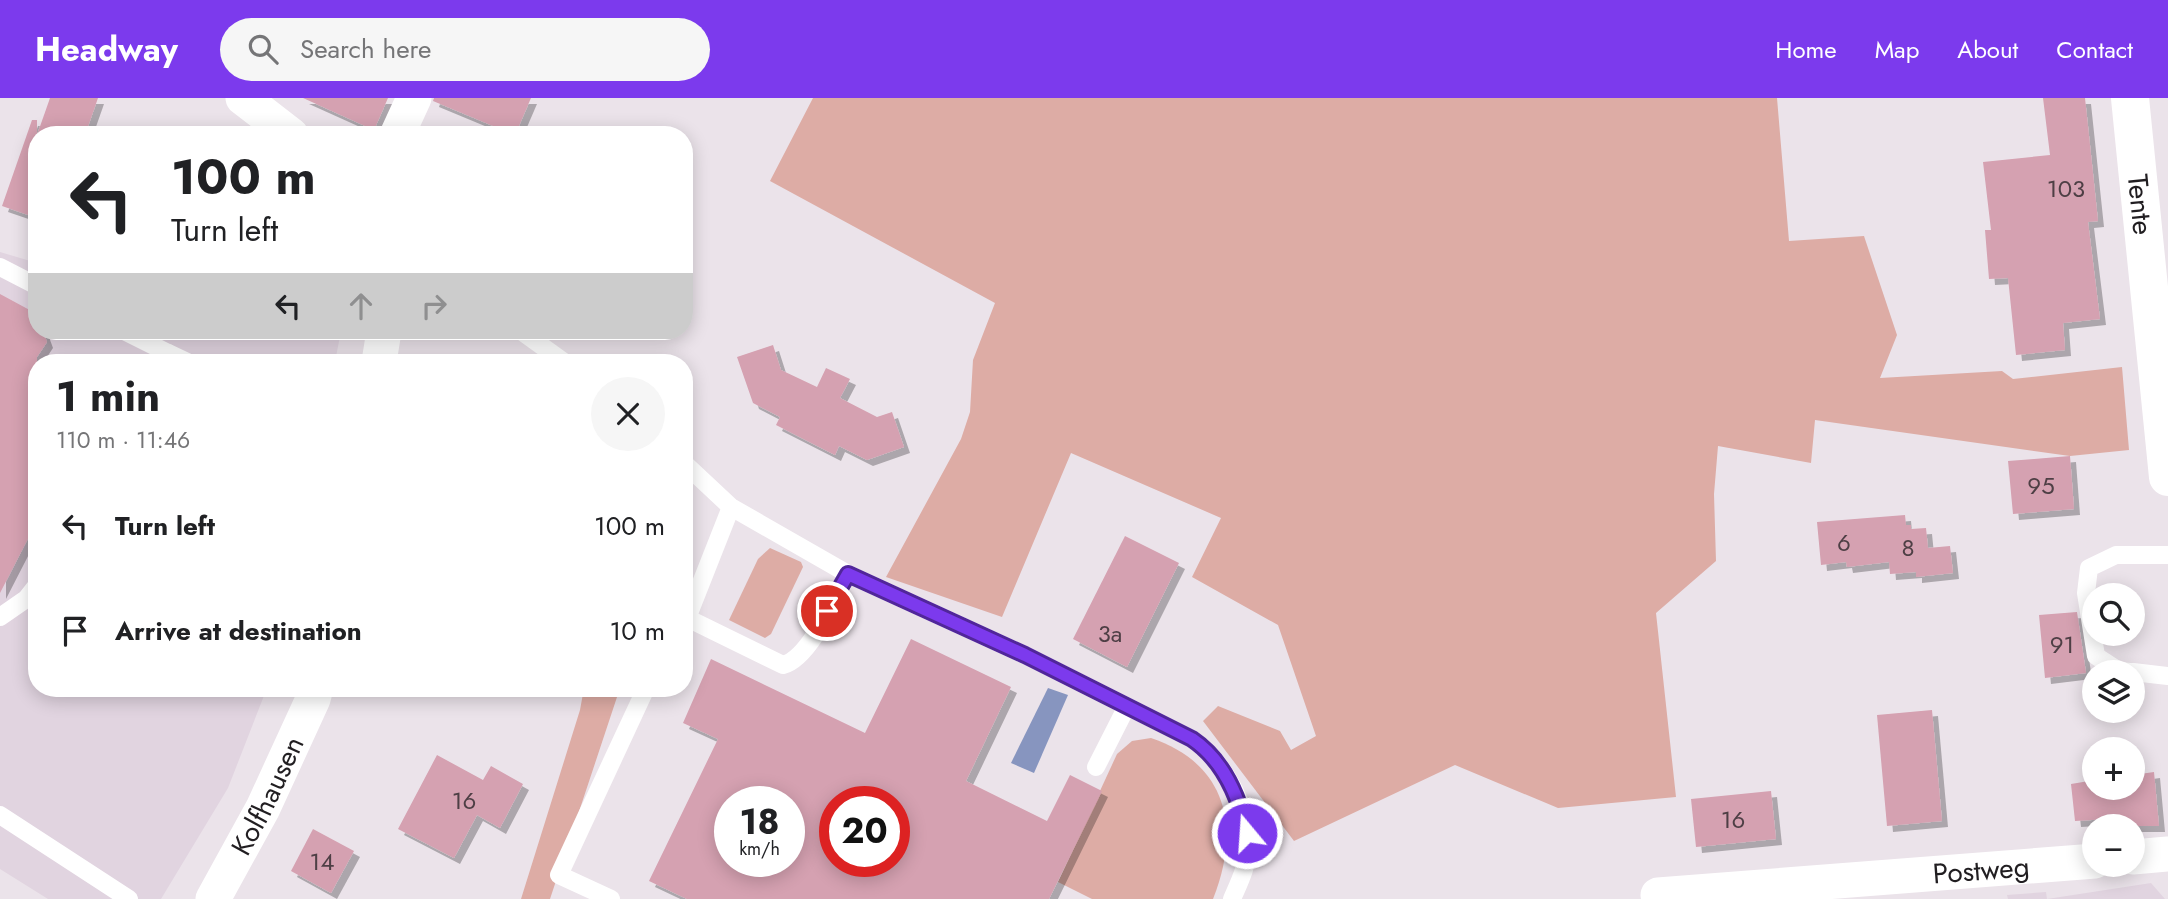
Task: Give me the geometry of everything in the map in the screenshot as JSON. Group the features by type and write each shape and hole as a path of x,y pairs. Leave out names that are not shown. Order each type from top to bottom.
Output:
{"main road":[{"name":"Tente","path":"2130,98 2168,477"}],"street":[{"path":"243,98 279,126"},
{"path":"401,126 414,98"},
{"name":"Kolfhausen","path":"213,899 263,808 314,697"},
{"path":"2145,856 2168,854"},
{"name":"Postweg","path":"1658,895 2082,862"}],"lane":[{"path":"0,267 28,281"},
{"path":"138,340 159,354"},
{"path":"534,340 554,354"},
{"path":"693,471 731,507 848,574 1025,655 1206,748 1224,773 1244,821 1248,849 1232,899"},
{"path":"693,606 731,507"},
{"path":"2102,660 2096,656 2086,593 2089,568 2116,555 2168,555"},
{"path":"693,625 783,665 793,662 806,648 848,574"},
{"path":"0,617 28,596"},
{"path":"2145,673 2168,676"},
{"path":"611,899 559,875 642,697"},
{"path":"1096,767 1126,708"},
{"path":"0,815 129,899"}],"shaded area":[{"path":"813,98 1777,98 1789,241 1864,236 1897,335 1880,378 2002,371 2013,379 2122,367 2129,450 2070,456 1815,420 1811,463 1718,446 1714,494 1716,561 1656,613 1676,797 1558,808 1455,765 1294,841 1203,721 1218,706 1280,731 1291,750 1316,736 1278,625 1192,577 1221,518 1071,453 1002,617 886,577 961,439 970,412 973,360 995,303 770,181"},
{"path":"0,252 28,260 28,340 339,340 337,354 28,354 28,697 263,697 228,788 161,899 48,899 0,869"},
{"path":"770,548 801,562 803,567 771,634 765,638 729,620 758,559"},
{"path":"582,697 617,697 550,899 521,899"},
{"path":"1151,738 1177,750 1197,764 1212,782 1221,802 1226,824 1226,848 1222,873 1213,899 1092,899 1058,882 1117,754 1132,741"},
{"path":"2151,883 2165,899 2047,899"},
{"path":"2046,892 2047,899 2008,899 2007,895"}],"water":[{"path":"1048,688 1068,695 1034,773 1011,763"}],"building":[{"path":"50,98 98,98 88,126 40,126"},
{"path":"303,98 388,98 376,126 365,126"},
{"path":"434,98 531,98 519,126 493,126 433,101"},
{"path":"2043,98 2085,98 2098,221 2088,222 2100,319 2063,323 2065,350 2016,355 2008,278 1989,279 1985,230 1991,230 1983,162 2050,155"},
{"path":"32,120 37,120 37,126 30,126"},
{"path":"28,131 28,215 2,206"},
{"path":"0,294 28,309 28,340 47,342 39,354 28,354 28,539 0,593"},
{"path":"773,345 781,370 817,387 826,368 850,379 840,398 877,417 892,412 904,447 867,460 839,446 835,455 776,425 780,417 753,403 737,357"},
{"path":"2070,456 2074,509 2013,514 2008,461"},
{"path":"1905,515 1906,525 1911,525 1911,529 1926,528 1928,548 1950,546 1953,573 1916,577 1916,572 1890,574 1889,562 1847,567 1846,562 1821,565 1817,522"},
{"path":"1125,536 1179,563 1127,667 1073,639"},
{"path":"2077,612 2084,660 2082,673 2045,678 2039,615"},
{"path":"911,639 1011,687 966,781 1047,821 1070,775 1102,791 1049,899 687,899 649,881 718,739 683,723 711,659 865,733"},
{"path":"1932,710 1942,821 1887,826 1877,715"},
{"path":"437,755 483,780 491,766 523,784 500,828 477,815 454,858 398,829"},
{"path":"2154,772 2159,826 2145,826 2145,814 2082,814 2082,821 2075,821 2071,784 2082,782 2082,800 2145,800 2145,773"},
{"path":"1771,791 1776,839 1696,847 1691,799"},
{"path":"313,829 354,851 331,893 291,871"}],"route":[{"path":"827,611 848,574 1025,655 1192,739 1206,748 1224,773 1233,790 1247,833"}]}
